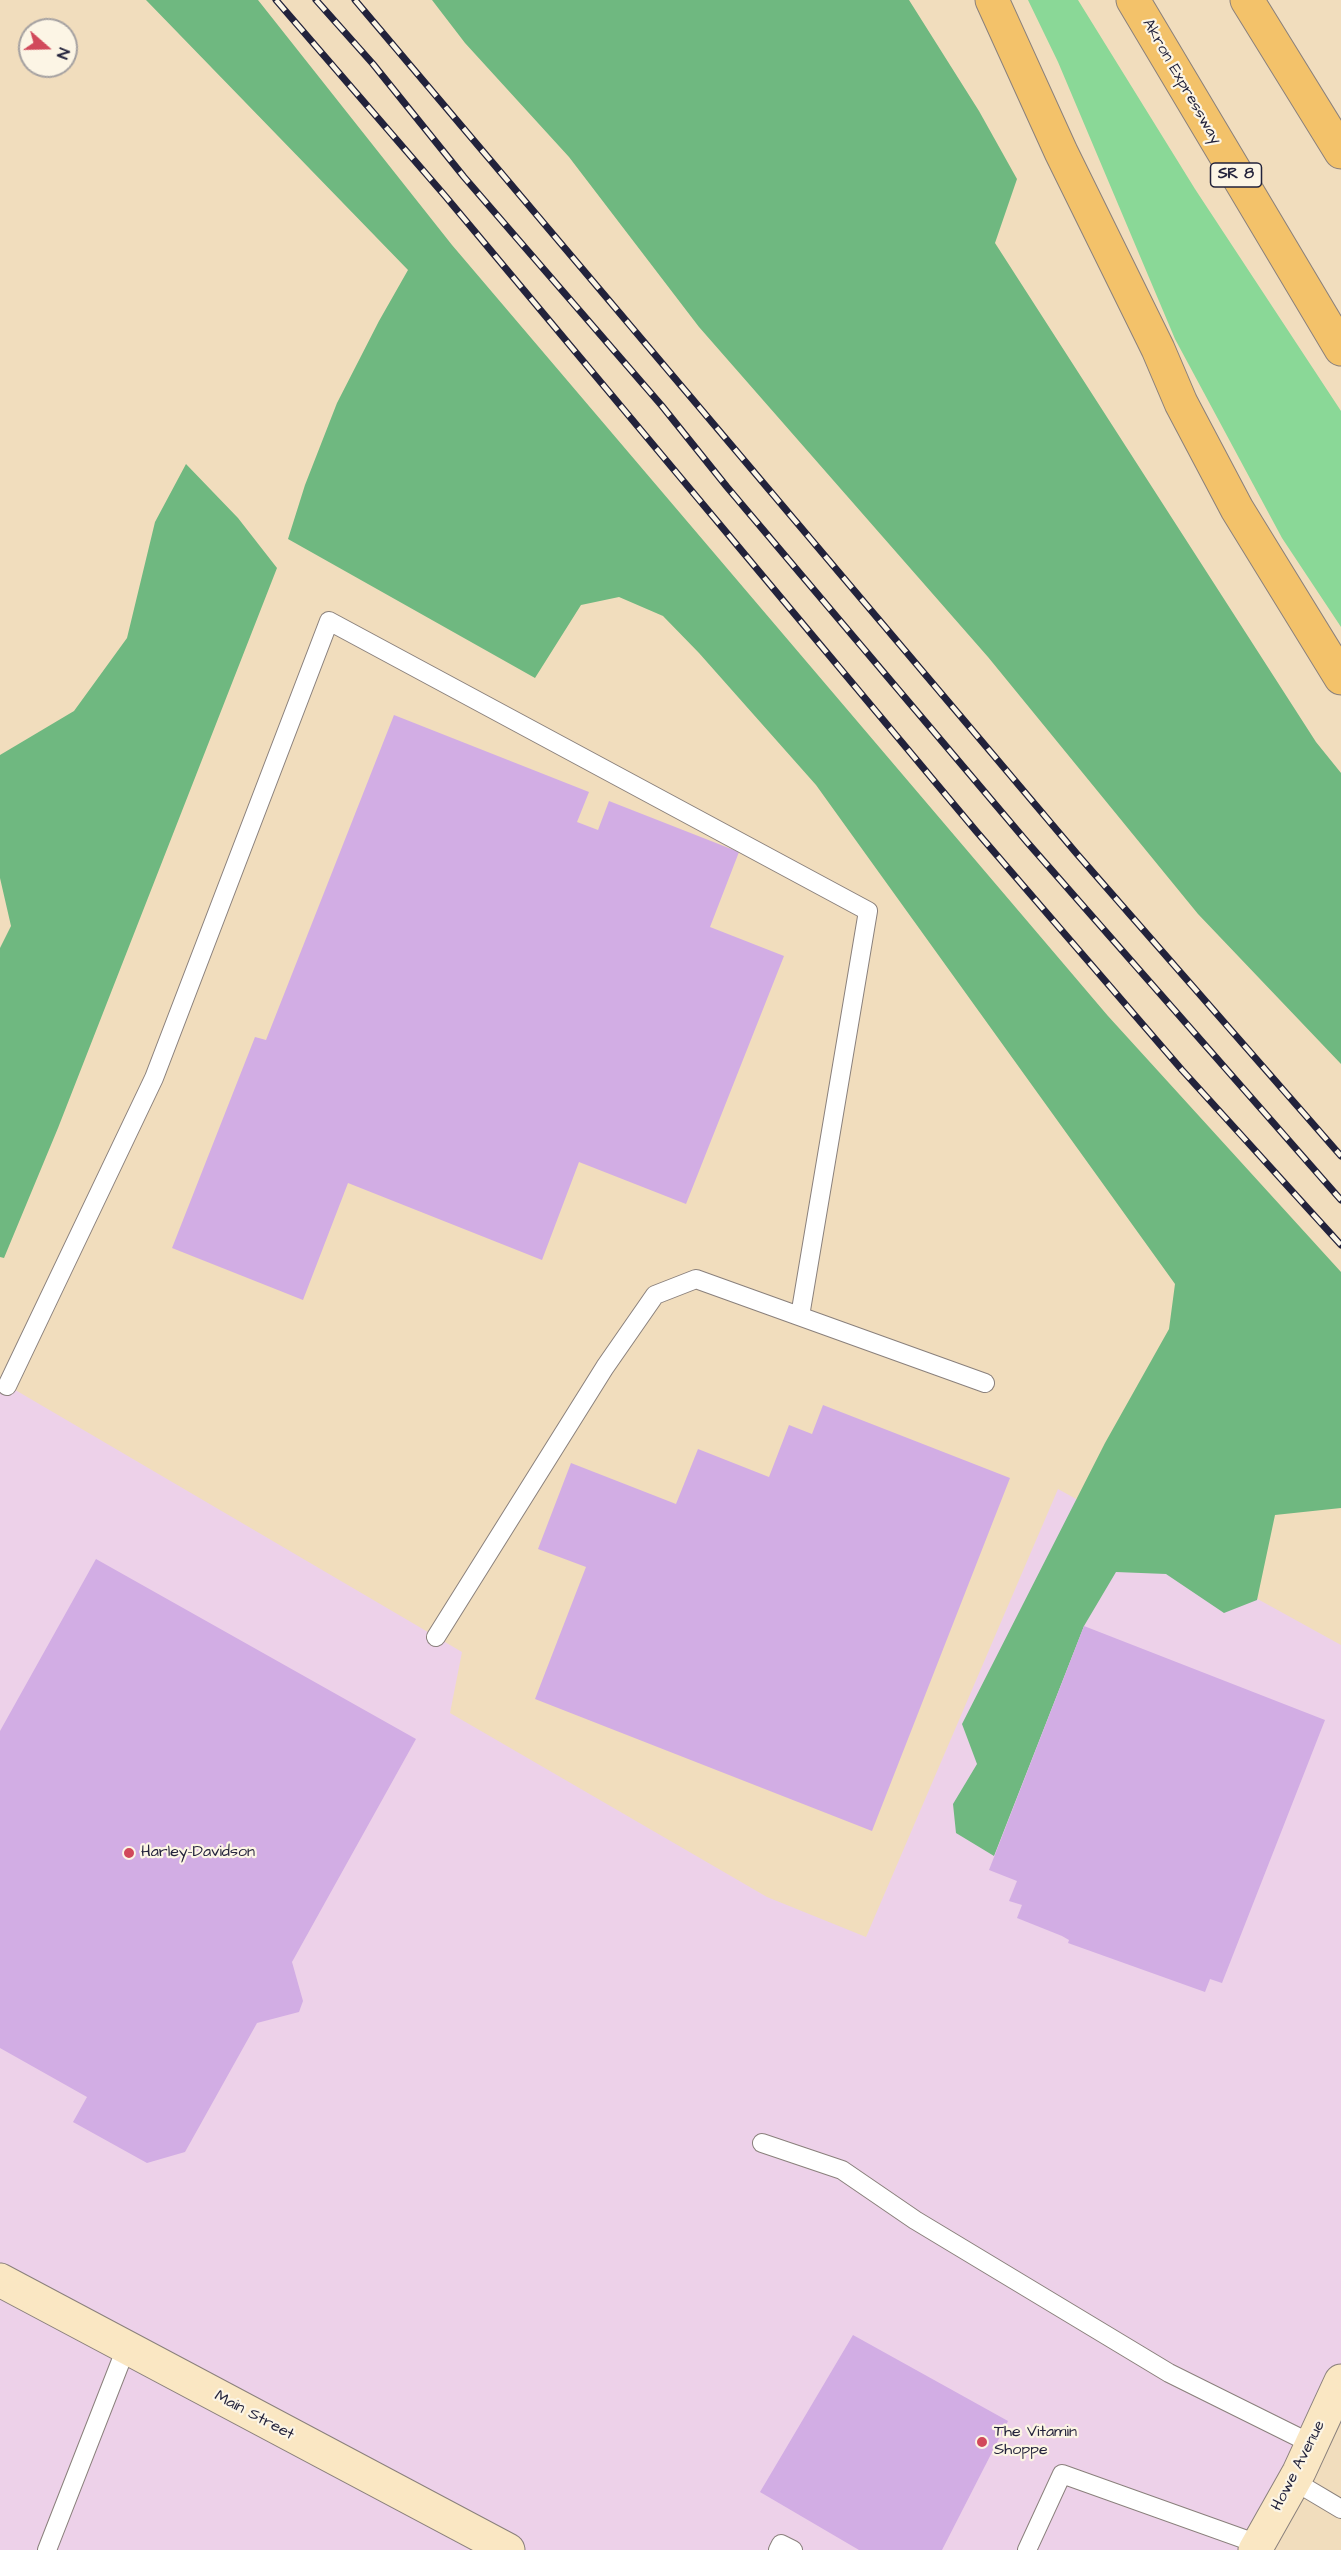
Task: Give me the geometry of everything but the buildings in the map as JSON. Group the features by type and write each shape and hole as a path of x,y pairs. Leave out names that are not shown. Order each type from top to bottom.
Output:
{"highway":[{"path":"992,0 1061,152 1158,349 1181,403 1237,509 1341,678"},
{"name":"Akron Expressway","path":"1133,0 1341,349"},
{"path":"1247,0 1341,152"}],"street":[{"name":"Main Street","path":"0,2280 508,2550"},
{"name":"Howe Avenue","path":"1256,2547 1294,2481 1341,2381"}],"lane":[{"path":"7,1386 154,1078 329,621 868,911 800,1316"},
{"path":"436,1637 605,1367 655,1295 696,1279 985,1383"},
{"path":"762,2143 842,2170 924,2226 1169,2373 1312,2444"},
{"path":"47,2550 126,2348"},
{"path":"1027,2550 1062,2474 1256,2547"},
{"path":"1294,2481 1341,2508"},
{"path":"778,2550 781,2544 793,2550"}],"shaded area":[{"path":"0,1381 462,1652 450,1713 767,1897 866,1937 1058,1489 1341,1645 1341,2381 1255,2550 0,2550"}],"green space":[{"path":"146,0 258,0 452,245 1108,1016 1341,1272 1341,1508 1275,1515 1257,1600 1224,1613 1166,1574 1116,1572 1084,1626 994,1856 956,1833 953,1804 977,1764 962,1724 1105,1443 1169,1329 1175,1284 816,785 699,653 663,616 619,597 581,605 535,678 288,539 305,485 337,403 408,270"},
{"path":"432,0 909,0 979,111 1017,179 995,243 1316,742 1341,773 1341,1064 1198,914 988,657 699,327 569,157 465,43"},
{"path":"1028,0 1078,0 1195,189 1341,411 1341,627 1282,538 1175,339 1058,62"},
{"path":"186,464 238,518 277,568 58,1128 4,1258 0,1257 0,948 11,926 0,878 0,755 74,711 127,638 155,522"}],"railway":[{"path":"276,0 446,197 976,831 1182,1070 1341,1245"},
{"path":"316,0 373,64 464,177 662,406 727,487 1027,842 1341,1200"},
{"path":"355,0 1077,854 1341,1156"}],"place":[{"name":"Harley-Davidson","path":"129,1853"},
{"name":"The Vitamin Shoppe","path":"982,2442"}]}
